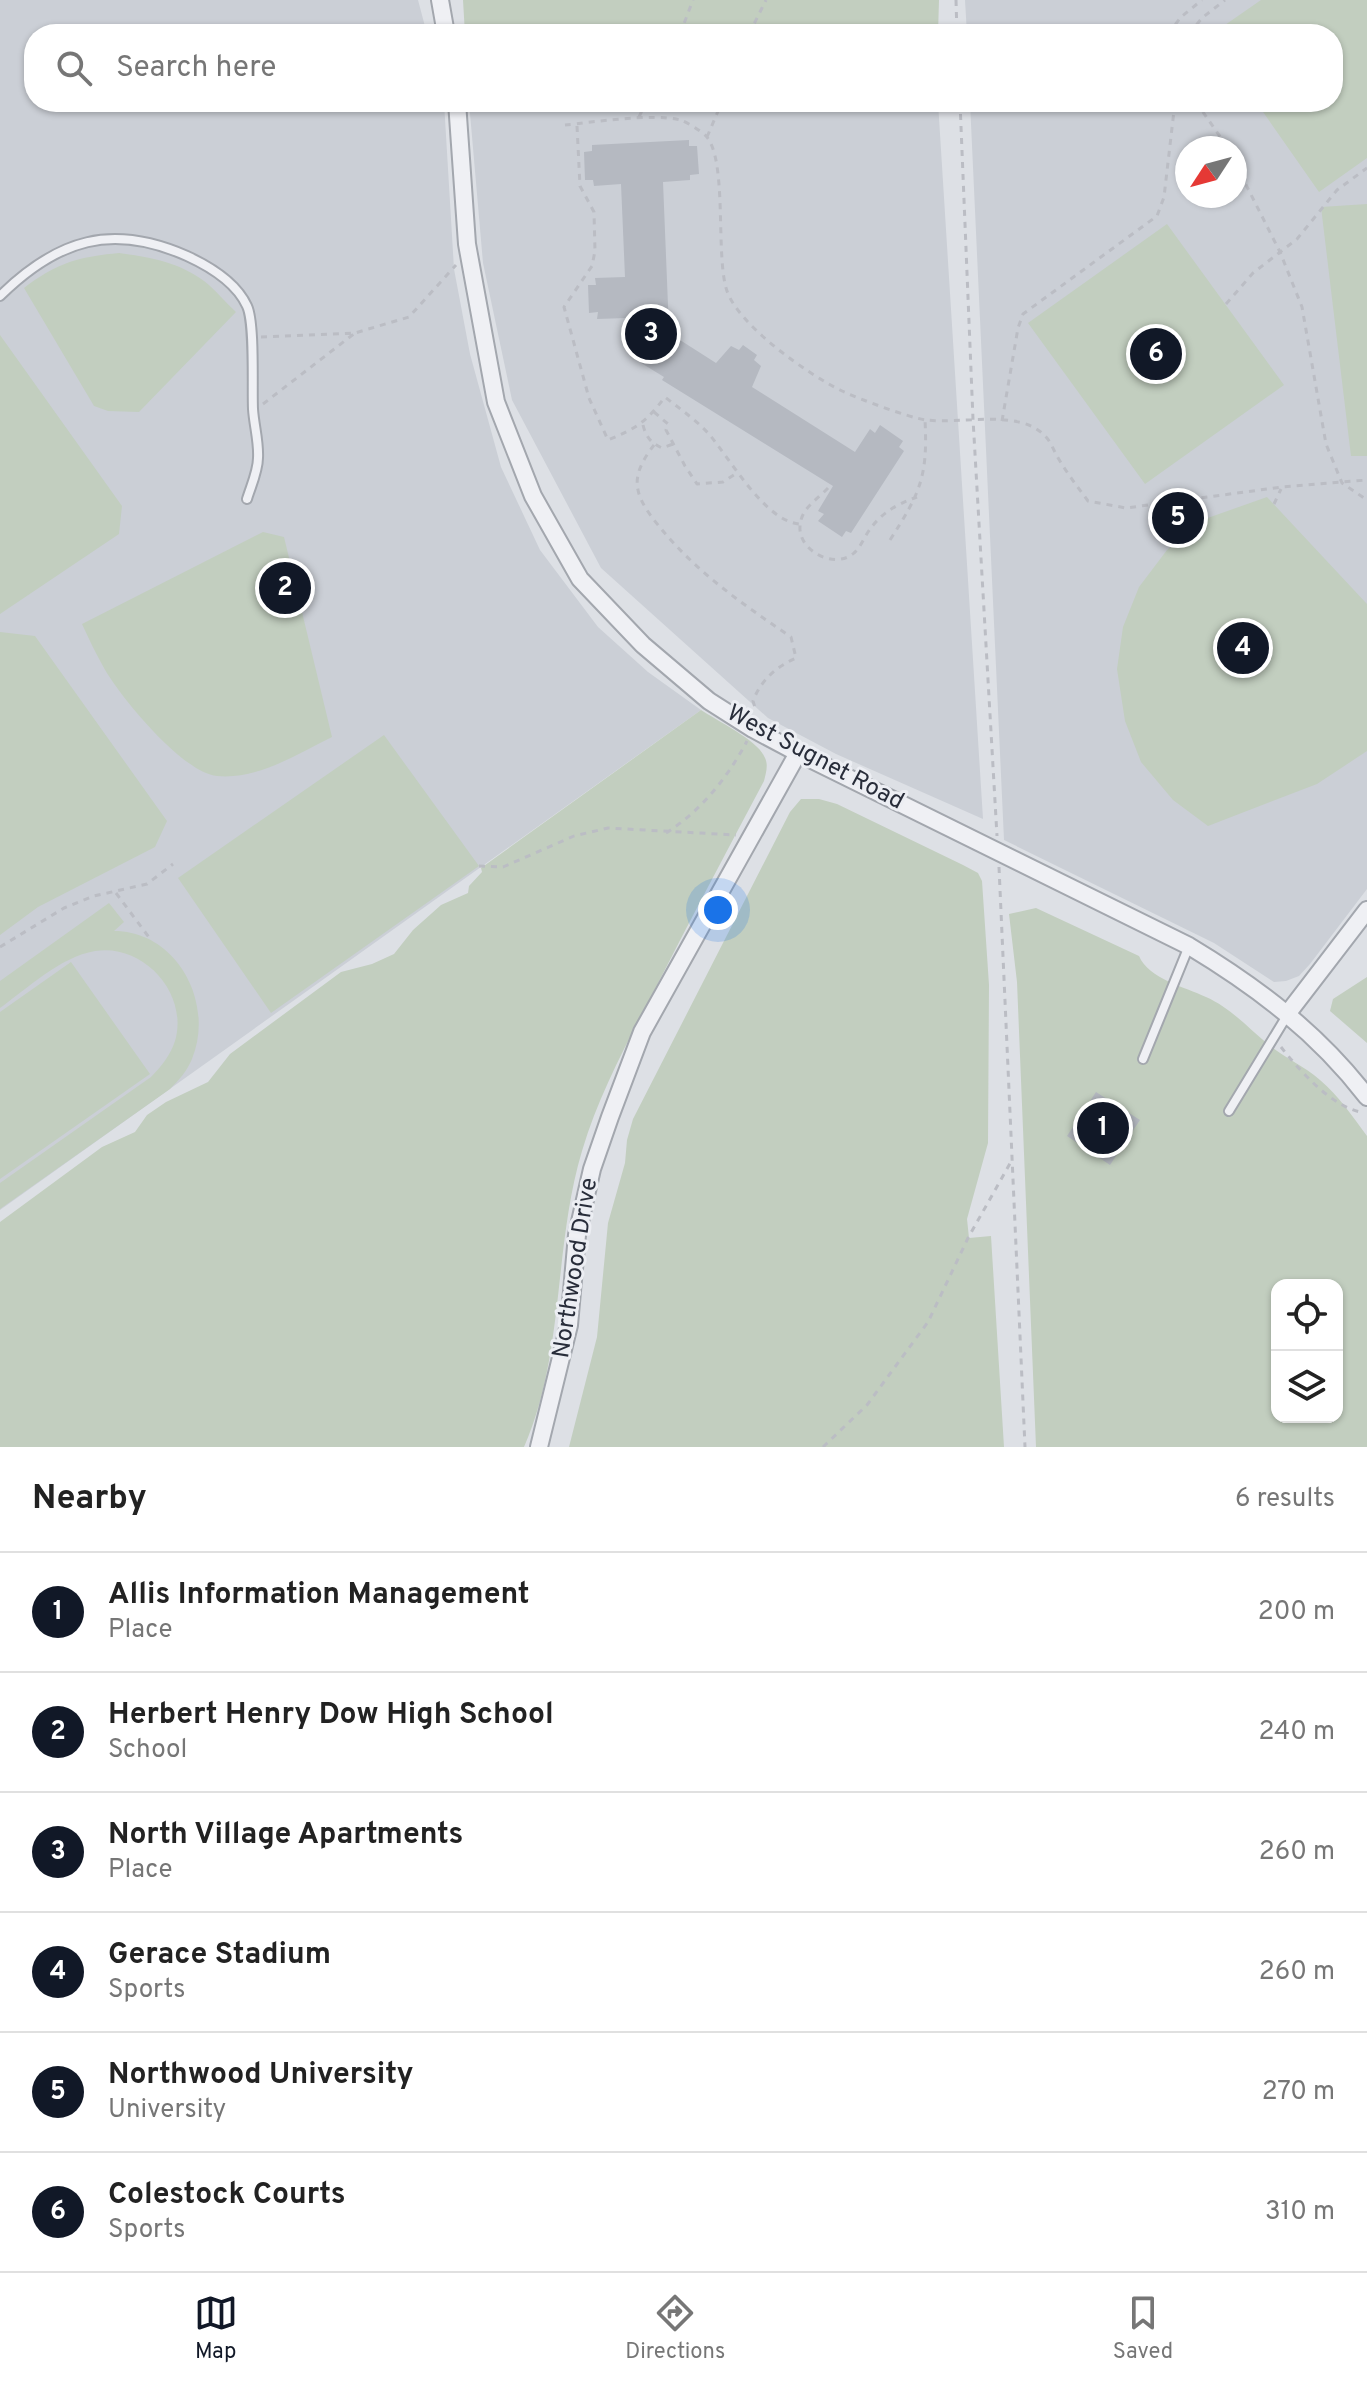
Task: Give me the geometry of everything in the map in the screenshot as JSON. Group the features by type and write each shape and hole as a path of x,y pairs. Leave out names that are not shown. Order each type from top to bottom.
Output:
{"street":[{"path":"440,0 444,24"},
{"name":"West Sugnet Road","path":"458,112 467,244 496,402 533,496 580,579 643,645 709,701 755,722 798,753 1189,946 1258,989 1288,1013 1353,1078 1367,1097"},
{"name":"Northwood Drive","path":"539,1447 569,1325 577,1235 592,1169 610,1117 642,1032 798,753"},
{"path":"1288,1013 1367,910"}],"lane":[{"path":"0,296 36,264 61,249 93,241 135,239 167,247 228,280 248,307 251,337 253,411 259,460 247,499"},
{"path":"1143,1059 1189,946"},
{"path":"1229,1111 1288,1013"}],"path":[{"path":"684,24 693,0"},
{"path":"754,24 766,0"},
{"path":"956,0 957,24"},
{"path":"1176,24 1202,0"},
{"path":"1197,24 1225,0"},
{"path":"638,118 641,112"},
{"path":"707,137 718,112"},
{"path":"960,112 1025,1447"},
{"path":"1002,421 1023,314 1157,216 1164,197 1174,112"},
{"path":"1203,112 1220,136"},
{"path":"565,125 638,118 681,120 707,137 716,164 721,212 719,236 727,292 747,321 798,365 842,391 925,420 973,419 1030,424 1046,436 1088,501 1126,508 1282,487 1367,480"},
{"path":"577,124 580,186 594,212 595,251 592,266 564,307 589,398 608,440 643,423 665,397 710,435 737,473 768,506 790,523 800,524"},
{"path":"1226,304 1253,273 1304,232 1337,190 1367,168"},
{"path":"1247,187 1280,252 1302,307 1326,444 1342,483 1367,500"},
{"path":"251,337 355,333 409,317 454,268 467,244"},
{"path":"253,411 355,333"},
{"path":"654,412 668,424 666,430 697,484 723,482 737,473"},
{"path":"890,540 917,497 927,455 925,420"},
{"path":"643,423 646,435 654,445 662,448 673,444"},
{"path":"654,445 640,467 637,481 643,503 656,523 683,555 719,588 791,637 796,658 781,665 763,683 753,701 755,722 732,767 685,821 666,833"},
{"path":"1274,504 1282,487"},
{"path":"828,488 804,511 800,534 815,553 835,559 854,553 877,518 917,497"},
{"path":"479,866 503,867 574,836 608,828 752,835"},
{"path":"0,947 64,908 94,896 147,884 173,864"},
{"path":"116,893 151,940"},
{"path":"1274,1037 1300,1072 1347,1109 1367,1113"},
{"path":"823,1447 867,1405 928,1322 968,1238 1012,1160"}],"shaded area":[{"path":"0,0 418,0 424,24 24,24 24,112 445,112 454,269 470,354 501,467 540,550 598,627 648,672 701,710 0,1210"},
{"path":"965,0 1367,0 1367,889 1310,964 1299,976 1286,981 1274,982 1214,943 1004,840 970,112 1343,112 1343,24 966,24"},
{"path":"470,112 939,112 983,819 836,754 768,718 601,568 512,400 483,263"}],"green space":[{"path":"463,0 939,0 938,24 464,24"},
{"path":"1261,0 1367,0 1367,158 1319,192 1263,112 1343,112 1343,24 1226,24"},
{"path":"1367,204 1367,456 1351,456 1321,207"},
{"path":"1167,224 1284,385 1145,484 1028,323"},
{"path":"119,253 155,259 188,271 209,285 236,312 139,412 108,411 94,406 24,288 68,263"},
{"path":"0,335 122,506 119,534 0,614"},
{"path":"1267,497 1367,604 1367,751 1317,784 1208,826 1173,800 1141,762 1125,721 1117,669 1123,627 1139,587 1167,550 1202,520"},
{"path":"263,532 284,537 332,737 262,770 217,776 187,762 138,715 104,668 82,624"},
{"path":"0,632 35,636 167,821 155,847 38,907 0,935"},
{"path":"701,710 760,750 766,762 766,775 624,1049 589,1130 566,1225 546,1375 524,1447 0,1447 0,1222 102,1147 135,1132 147,1115 166,1102 208,1082 230,1054 341,972 394,954 413,930 441,905 468,893 469,886 482,872 481,868"},
{"path":"384,735 479,866 271,1013 178,878"},
{"path":"801,799 819,799 837,804 963,865 978,873 982,881 989,985 988,1143 967,1219 969,1238 991,1236 1004,1447 569,1447 597,1337 608,1223 625,1163 633,1119 790,812"},
{"path":"109,903 124,922 114,931 136,934 156,943 185,974 194,994 198,1015 198,1037 192,1059 170,1089 0,1209 0,1183 151,1077 175,1041 178,1023 168,989 145,963 113,951 95,951 69,960 0,1008 0,981"},
{"path":"1036,908 1139,956 1159,976 1215,1002 1231,1013 1275,1050 1320,1080 1367,1136 1367,1447 1036,1447 1017,982 1009,914"},
{"path":"71,962 150,1074 0,1179 0,1012"},
{"path":"1367,977 1367,1043 1330,1011 1333,999"}],"building":[{"path":"689,140 689,146 697,146 699,174 690,175 690,180 663,182 669,330 716,363 731,346 739,350 743,345 757,355 754,360 761,366 752,387 855,452 870,429 875,433 880,425 903,441 899,447 904,451 851,533 846,531 842,537 818,521 824,514 818,511 833,486 662,380 664,377 633,358 634,355 627,351 626,318 597,319 598,312 589,313 588,285 596,285 595,278 625,277 621,184 594,186 593,180 585,180 584,152 592,151 592,145"},
{"path":"1096,1092 1140,1120 1110,1165 1067,1136"}],"place":[{"name":"North Village Apartments","path":"651,334"},
{"name":"Colestock Courts","path":"1156,354"},
{"name":"Northwood University","path":"1178,518"},
{"name":"Herbert Henry Dow High School","path":"285,588"},
{"name":"Gerace Stadium","path":"1243,648"},
{"name":"Allis Information Management","path":"1103,1128"}]}
